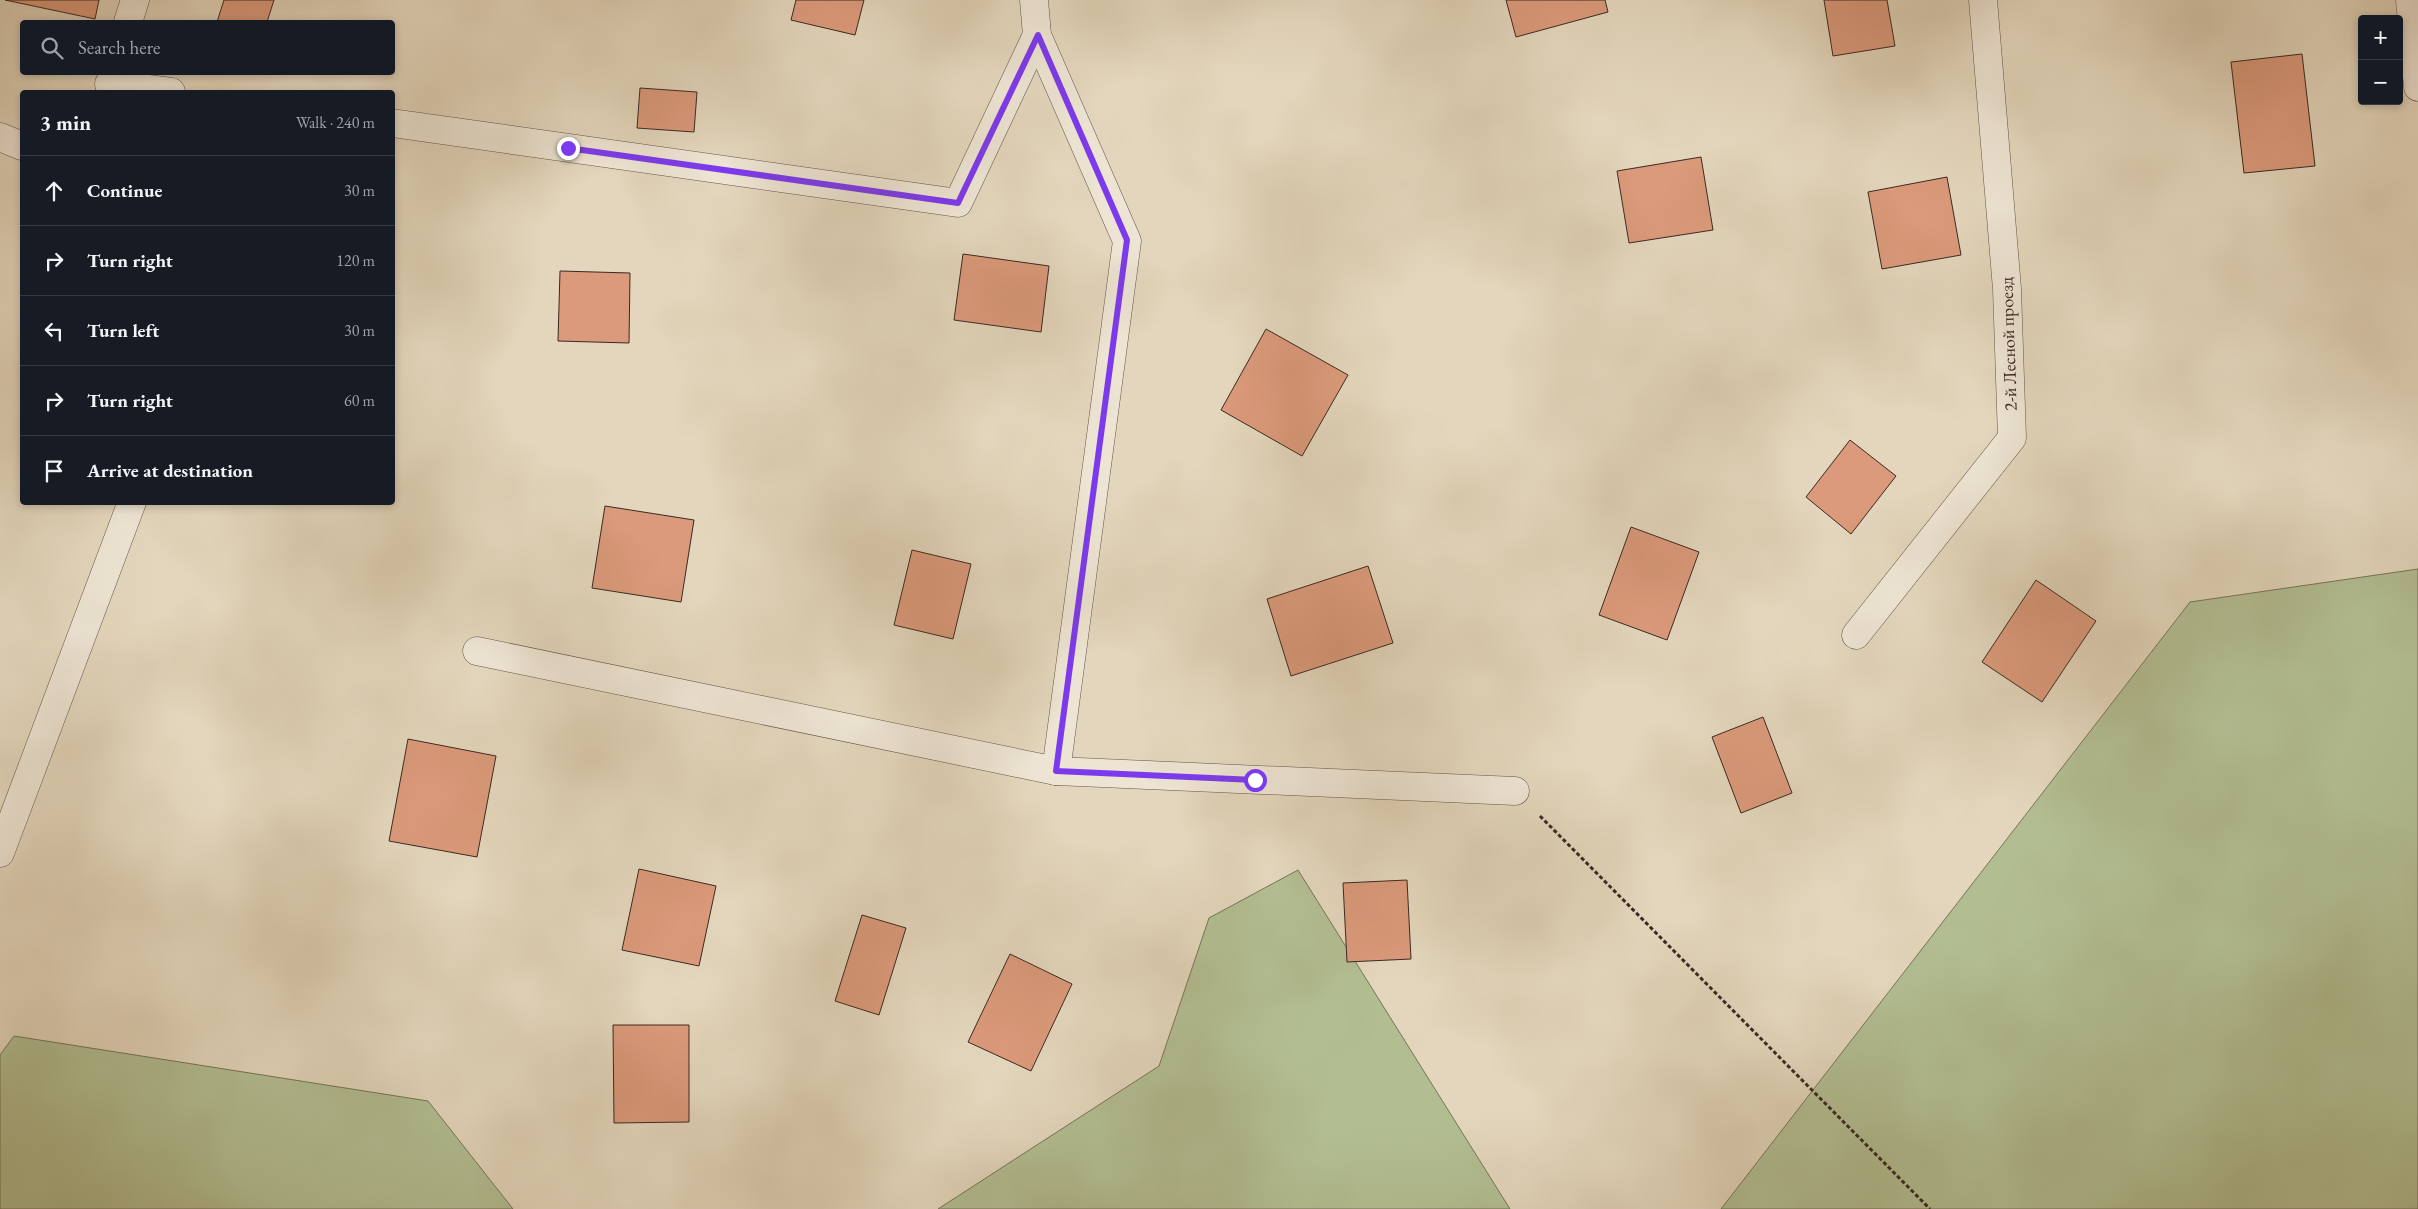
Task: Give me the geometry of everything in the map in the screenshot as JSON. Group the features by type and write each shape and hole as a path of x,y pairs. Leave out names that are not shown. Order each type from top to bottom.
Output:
{"street":[{"path":"129,20 135,0"},
{"path":"1034,0 1038,35 1127,240 1056,771"},
{"name":"2-й Лесной проезд","path":"1856,635 2012,438 2007,289 1983,0"},
{"path":"2410,0 2418,87"},
{"path":"395,124 958,203 1038,35"},
{"path":"110,83 157,90"},
{"path":"0,137 20,145"},
{"path":"0,854 131,505"},
{"path":"477,651 1056,771 1515,790"}],"path":[{"path":"1515,790 1930,1209"}],"green space":[{"path":"2418,569 2418,1209 1721,1209 2190,602"},
{"path":"1298,870 1510,1209 938,1209 1159,1066 1209,918"},
{"path":"14,1036 428,1101 513,1209 0,1209 0,1055"}],"building":[{"path":"5,0 99,0 95,19"},
{"path":"224,0 274,0 268,20 218,20"},
{"path":"796,0 864,0 855,35 791,20"},
{"path":"1506,0 1605,0 1608,12 1516,37"},
{"path":"1824,0 1887,0 1895,46 1833,56"},
{"path":"2302,54 2315,166 2244,173 2231,62"},
{"path":"640,88 697,92 694,132 637,128"},
{"path":"1701,157 1713,230 1629,243 1617,171"},
{"path":"1947,177 1961,255 1882,269 1868,192"},
{"path":"963,254 1049,266 1041,332 954,320"},
{"path":"560,271 630,273 629,343 558,341"},
{"path":"1266,329 1348,375 1302,456 1221,410"},
{"path":"1850,440 1896,476 1851,534 1806,497"},
{"path":"605,506 694,520 681,602 592,588"},
{"path":"1631,527 1699,552 1667,640 1599,615"},
{"path":"912,550 971,564 953,639 894,625"},
{"path":"1368,566 1393,643 1291,676 1267,599"},
{"path":"2036,580 2096,621 2042,702 1982,662"},
{"path":"1763,717 1792,793 1741,813 1712,737"},
{"path":"408,739 496,756 477,857 389,841"},
{"path":"639,869 716,886 699,966 622,950"},
{"path":"1407,880 1411,959 1347,962 1343,883"},
{"path":"862,915 906,928 879,1015 835,1001"},
{"path":"1010,954 1072,984 1031,1071 968,1042"},
{"path":"613,1025 689,1025 689,1122 614,1123"}],"route":[{"path":"568,148 958,203 1038,35 1127,240 1056,771 1255,780"}]}
